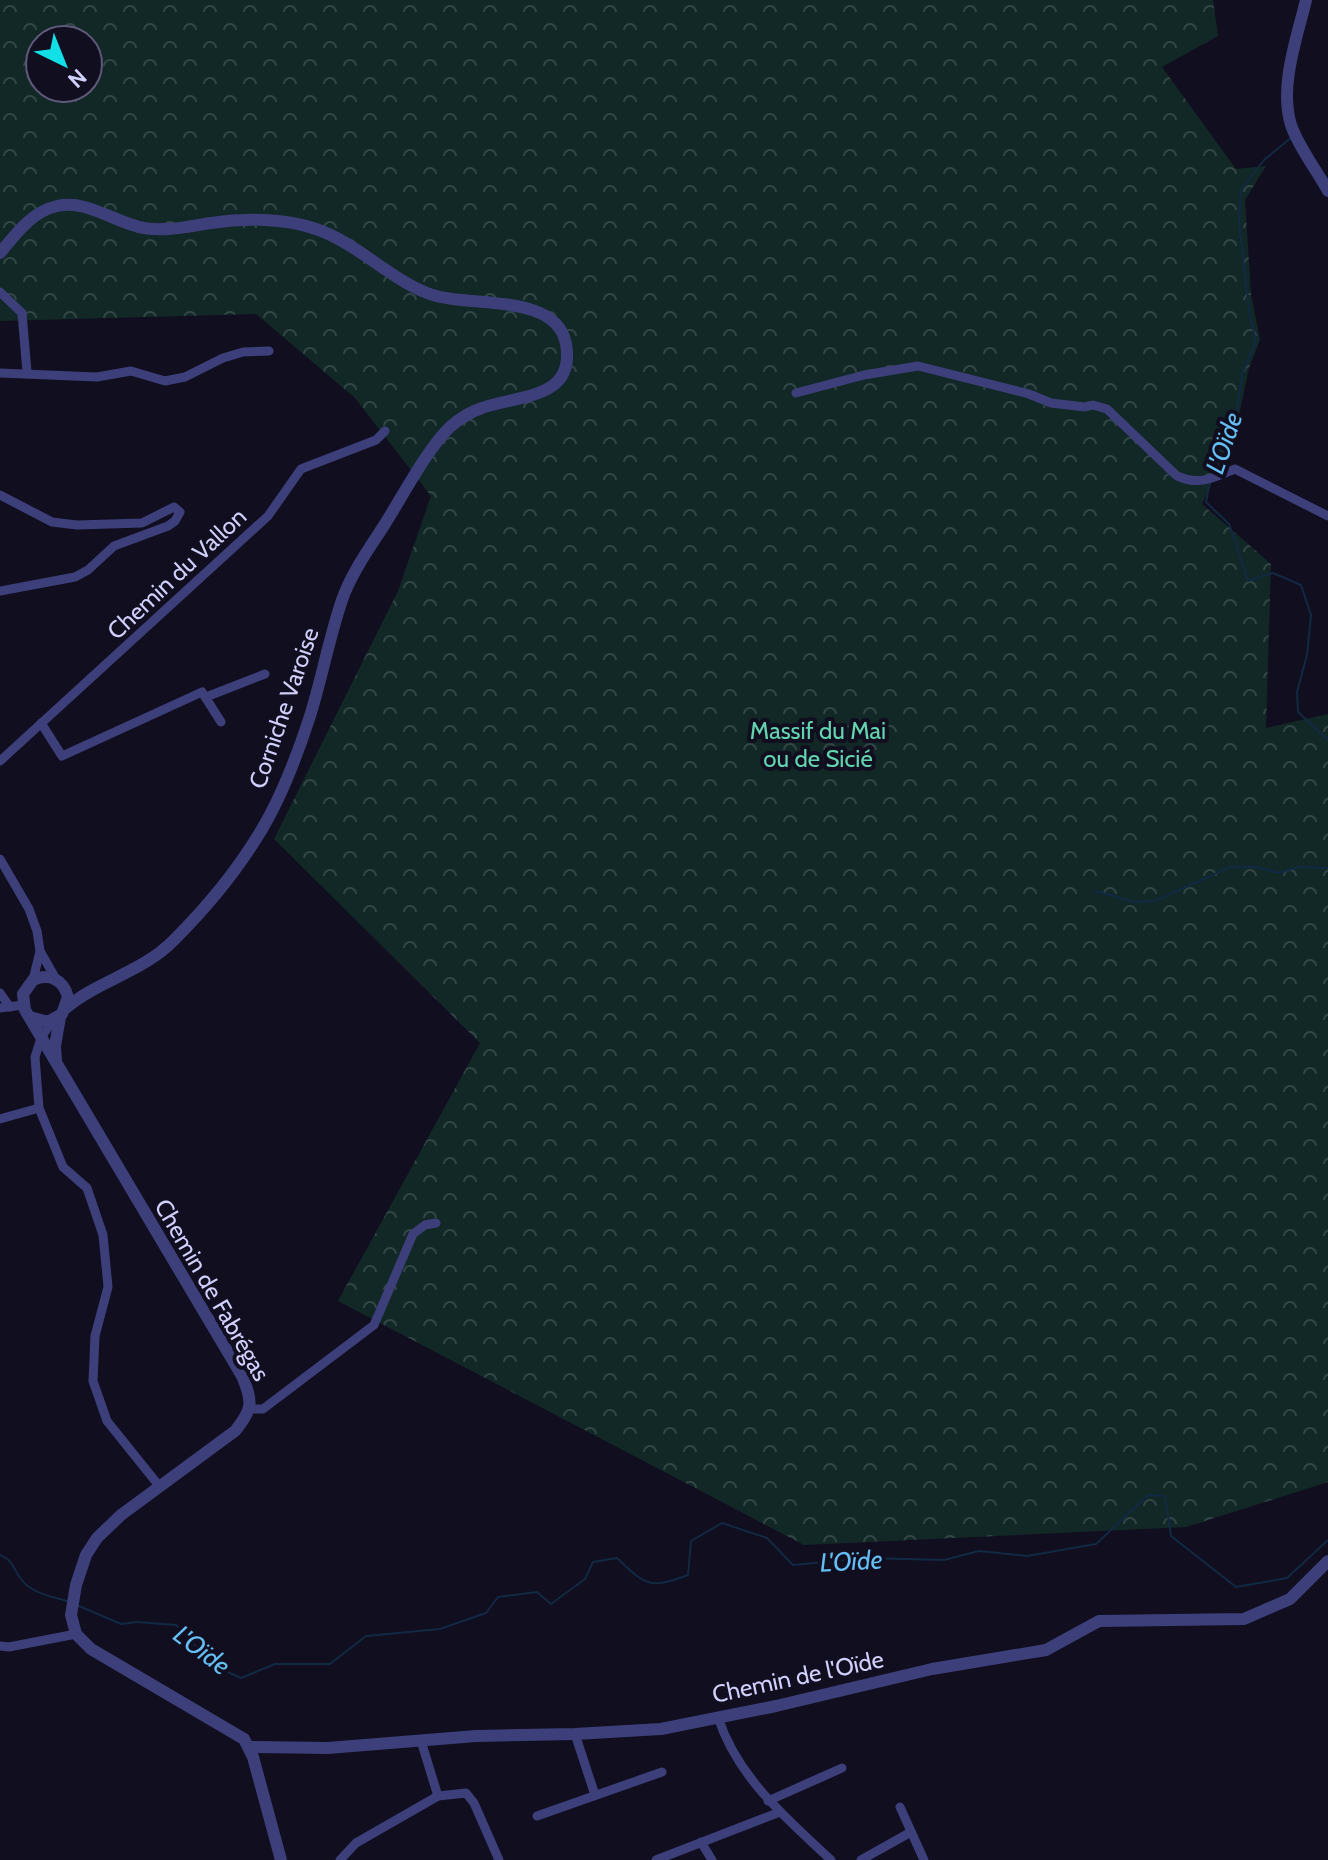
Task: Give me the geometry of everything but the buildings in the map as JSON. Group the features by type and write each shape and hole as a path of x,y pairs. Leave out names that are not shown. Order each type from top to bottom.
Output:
{"street":[{"path":"1306,0 1289,76 1288,112 1295,134 1328,191"},
{"name":"Corniche Varoise","path":"0,253 33,217 63,205 83,207 135,226 155,229 219,222 278,221 310,227 333,236 426,293 446,299 523,307 550,316 559,324 567,354 559,379 550,388 539,395 483,407 465,415 434,446 363,559 343,598 310,716 279,797 259,835 216,892 153,959 90,990 60,1015"},
{"path":"0,292 22,313 27,372"},
{"path":"0,373 97,377 131,371 165,381 185,377 223,358 243,352 269,351"},
{"path":"796,393 864,375 918,366 1029,394 1051,403 1093,405 1107,409 1177,476 1192,482 1210,480 1235,469 1328,516"},
{"name":"Chemin du Vallon","path":"0,761 268,516 308,463 376,440 385,431"},
{"path":"0,495 52,522 77,525 142,523 174,507 180,512 172,524 114,546 88,570 75,577 0,591"},
{"path":"206,697 265,674"},
{"path":"41,723 62,756 202,692 221,722"},
{"path":"0,859 29,909 40,951 67,991 55,1046 56,1065"},
{"path":"16,1009 33,980 40,951"},
{"path":"33,980 48,977 90,990"},
{"path":"0,993 16,1009 39,1021 60,1015"},
{"name":"Chemin de Fabrégas","path":"16,1009 41,1038 242,1376 249,1393 247,1417 235,1431 108,1526 86,1555 78,1576 71,1615 76,1634"},
{"path":"60,1015 41,1038 35,1057 39,1108 63,1167 87,1188 103,1235 108,1287 95,1336 93,1381 107,1421 160,1487"},
{"path":"0,1119 39,1108"},
{"path":"249,1409 263,1409 374,1325 413,1234 425,1225 436,1223"},
{"name":"Chemin de l'Oïde","path":"249,1747 328,1748 476,1736 661,1729 932,1669 1046,1650 1099,1621 1244,1619 1290,1599 1328,1561"},
{"path":"0,1646 76,1634 91,1649 244,1739 249,1747 281,1860"},
{"path":"718,1717 726,1745 768,1801 831,1860"},
{"path":"575,1734 595,1795"},
{"path":"421,1741 438,1796"},
{"path":"768,1801 842,1768"},
{"path":"537,1816 662,1772"},
{"path":"340,1860 356,1843 438,1796 466,1793 474,1803 499,1860"},
{"path":"900,1807 924,1860"},
{"path":"656,1860 780,1812"},
{"path":"861,1860 911,1832"},
{"path":"701,1842 712,1860"}],"green space":[{"name":"Massif du Mai ou de Sicié","path":"0,0 1213,0 1218,36 1162,67 1236,169 1266,166 1245,200 1251,294 1260,340 1249,368 1236,430 1202,504 1271,564 1266,728 1328,714 1328,1482 1186,1527 804,1545 338,1301 480,1043 274,839 398,591 431,496 355,398 256,314 0,321"}],"waterway":[{"name":"L'Oïde","path":"1212,476 1214,463 1236,421 1242,374 1256,341 1250,317 1239,222 1241,190 1264,160 1292,137"},
{"name":"L'Oïde","path":"1210,482 1206,502 1229,524 1248,581 1273,573 1301,585 1311,615 1307,655 1297,692 1298,712 1328,740"},
{"name":"L'Oïde","path":"1095,891 1134,902 1155,901 1230,867 1256,867 1279,873 1298,867 1328,868"},
{"name":"L'Oïde","path":"79,1606 121,1624 176,1625 214,1666 241,1678 275,1664 330,1664 366,1636 440,1629 486,1613 498,1597 537,1592 551,1604 585,1579 593,1562 617,1558 642,1579 656,1583 688,1575 691,1541 722,1523 767,1538 793,1565 866,1558 944,1560 979,1551 1027,1556 1096,1544 1148,1495 1165,1496 1171,1536 1236,1587 1287,1578 1328,1540"},
{"name":"L'Oïde","path":"0,1555 11,1563 30,1588 67,1601"}]}
